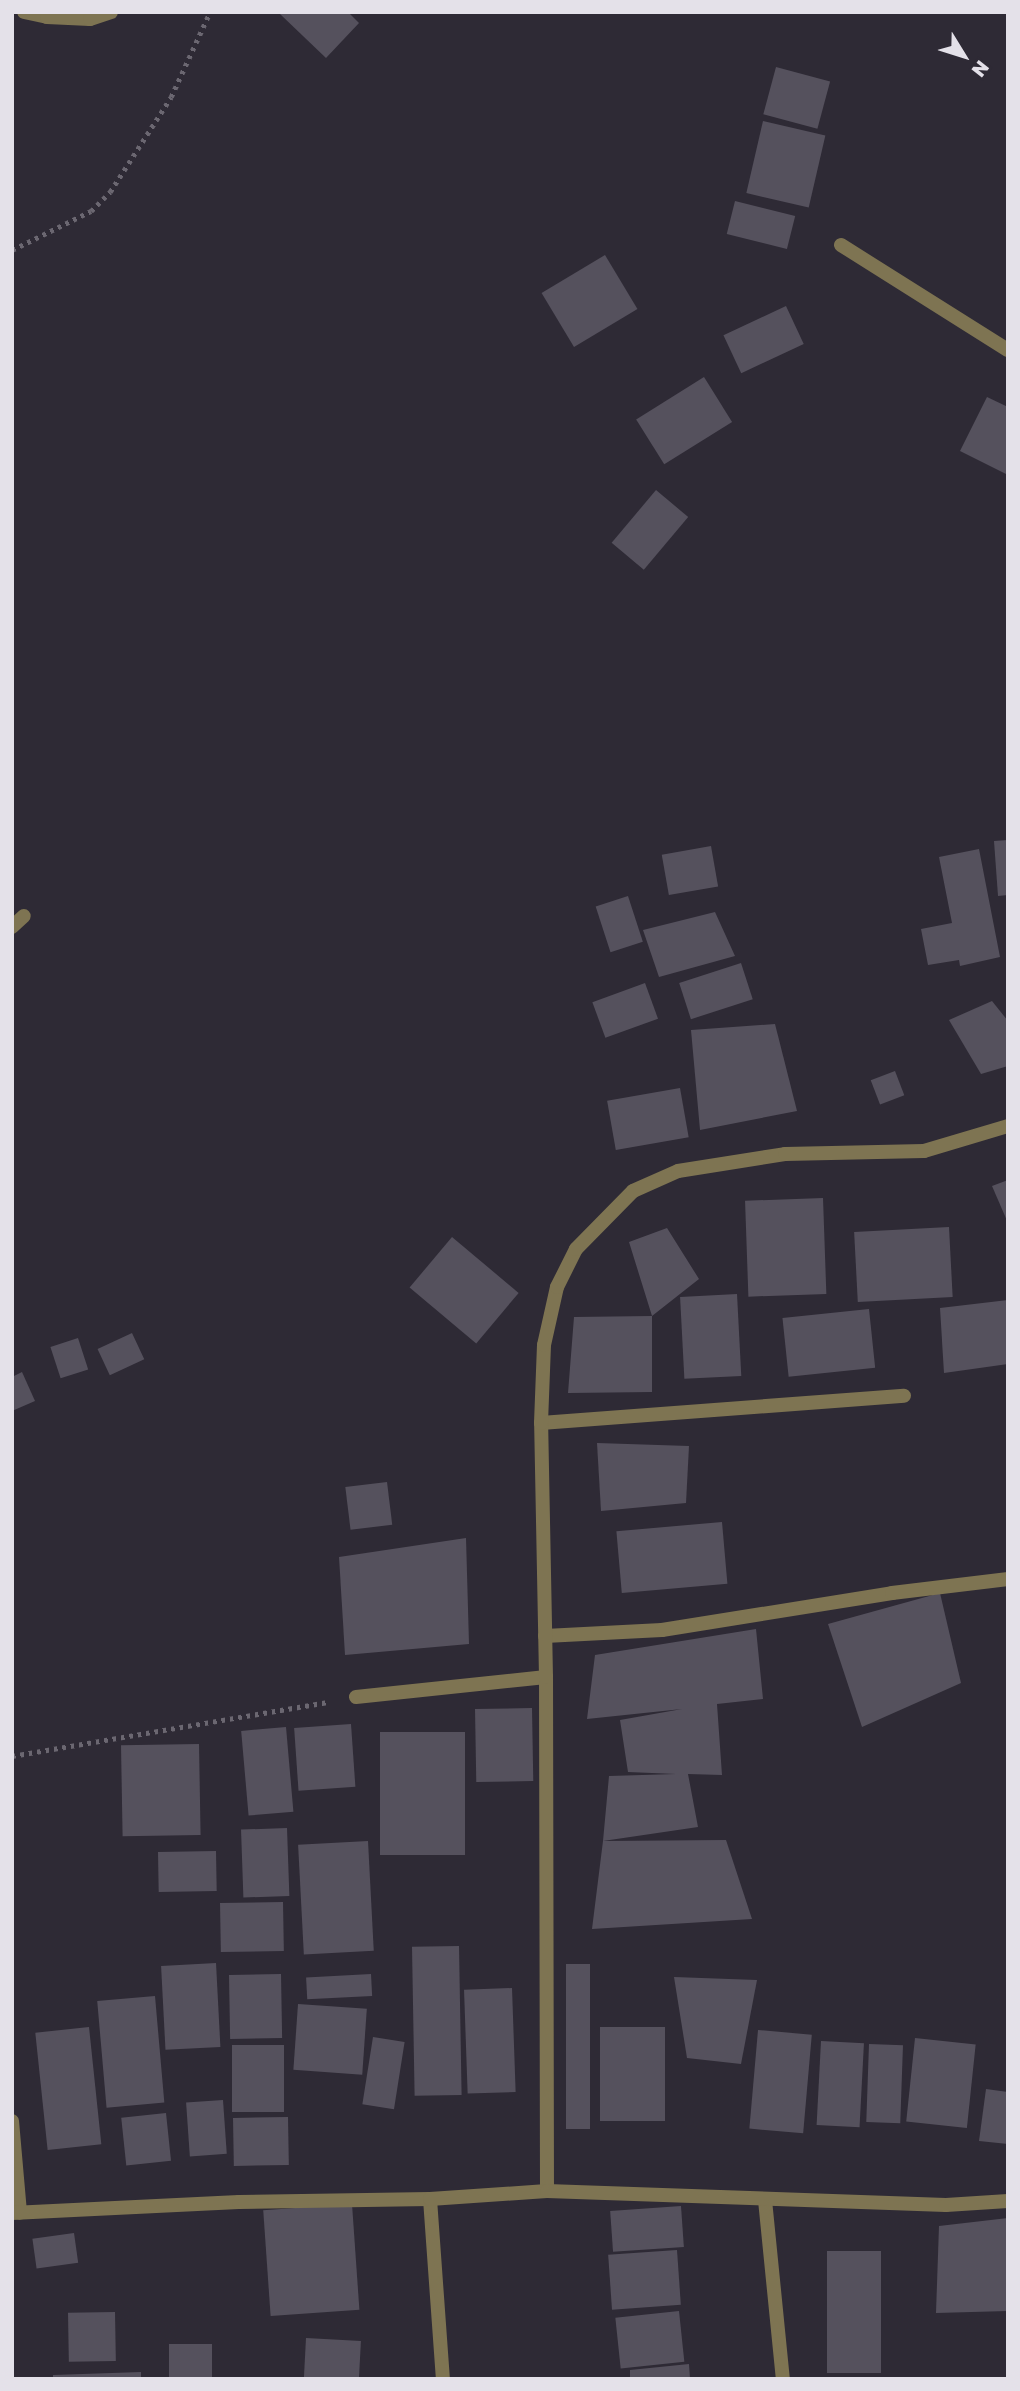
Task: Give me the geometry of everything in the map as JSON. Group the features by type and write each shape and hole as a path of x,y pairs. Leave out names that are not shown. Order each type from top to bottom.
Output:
{"street":[{"path":"24,12 47,17 90,19 111,12"},
{"path":"841,245 1008,350"},
{"path":"12,927 24,916"},
{"path":"547,2191 547,1677 541,1423 544,1345 557,1287 576,1249 634,1191 678,1171 785,1154 924,1151 1008,1126"},
{"path":"541,1423 904,1396"},
{"path":"545,1636 662,1630 892,1593 1008,1579"},
{"path":"356,1697 547,1677"},
{"path":"12,2121 16,2213 239,2202 430,2199 547,2191 946,2205 1008,2201"},
{"path":"430,2199 443,2379"},
{"path":"765,2200 783,2379"}],"path":[{"path":"12,250 91,211 110,192 171,97 210,12"},
{"path":"12,1756 356,1697"}],"building":[{"path":"348,12 359,23 326,58 280,14"},
{"path":"776,67 830,81 817,129 763,114"},
{"path":"763,121 825,135 809,208 746,193"},
{"path":"735,201 795,216 787,249 727,234"},
{"path":"605,255 637,309 574,347 542,293"},
{"path":"786,306 804,344 741,373 723,335"},
{"path":"704,377 732,422 664,464 636,419"},
{"path":"987,397 1008,407 1008,475 960,451"},
{"path":"656,490 688,517 644,570 612,543"},
{"path":"1008,840 1008,895 998,896 994,841"},
{"path":"711,846 718,886 669,895 662,855"},
{"path":"979,849 1000,957 960,966 959,960 928,965 921,929 952,923 939,857"},
{"path":"628,896 643,942 610,952 596,907"},
{"path":"715,912 735,956 659,977 643,930"},
{"path":"741,963 753,999 691,1019 679,983"},
{"path":"645,983 658,1019 605,1038 592,1002"},
{"path":"992,1001 1008,1021 1008,1066 981,1074 949,1020"},
{"path":"775,1024 797,1111 700,1130 691,1030"},
{"path":"895,1071 904,1095 880,1105 871,1080"},
{"path":"680,1088 689,1137 616,1150 607,1101"},
{"path":"1008,1180 1008,1223 992,1186"},
{"path":"823,1198 826,1294 748,1297 745,1201"},
{"path":"949,1227 953,1297 858,1302 854,1232"},
{"path":"667,1228 699,1279 652,1316 629,1242"},
{"path":"452,1237 519,1293 476,1343 410,1288"},
{"path":"737,1294 741,1376 684,1379 680,1297"},
{"path":"1008,1300 1008,1364 944,1373 940,1308"},
{"path":"869,1309 875,1368 789,1377 782,1318"},
{"path":"652,1316 652,1392 568,1393 574,1317"},
{"path":"132,1333 144,1359 110,1375 98,1349"},
{"path":"78,1338 88,1369 61,1378 50,1347"},
{"path":"22,1372 35,1401 12,1411 12,1377"},
{"path":"597,1443 689,1446 686,1503 601,1511"},
{"path":"387,1482 392,1525 351,1530 345,1487"},
{"path":"722,1522 727,1584 622,1593 616,1531"},
{"path":"466,1538 469,1644 345,1655 339,1557"},
{"path":"940,1593 961,1683 862,1727 828,1624"},
{"path":"756,1629 763,1699 717,1704 722,1775 688,1774 698,1827 603,1841 609,1776 676,1774 628,1772 620,1720 682,1709 587,1719 595,1655"},
{"path":"532,1708 533,1781 476,1782 475,1709"},
{"path":"351,1724 355,1787 299,1791 294,1728"},
{"path":"286,1727 293,1812 249,1816 241,1731"},
{"path":"380,1732 465,1732 465,1855 380,1855"},
{"path":"199,1744 201,1835 123,1836 121,1745"},
{"path":"287,1828 289,1896 243,1898 241,1830"},
{"path":"726,1840 752,1919 592,1929 603,1841"},
{"path":"368,1841 374,1951 304,1955 298,1845"},
{"path":"216,1851 217,1891 159,1892 158,1852"},
{"path":"283,1902 284,1951 221,1952 220,1903"},
{"path":"459,1946 462,2095 415,2096 412,1947"},
{"path":"216,1963 220,2047 165,2050 161,1966"},
{"path":"566,1964 590,1964 590,2129 566,2129"},
{"path":"281,1974 282,2038 230,2039 229,1975"},
{"path":"371,1974 372,1996 307,1999 306,1977"},
{"path":"674,1977 757,1980 741,2064 687,2058"},
{"path":"512,1988 516,2092 468,2094 464,1990"},
{"path":"155,1996 164,2103 107,2108 97,2001"},
{"path":"298,2004 367,2009 362,2075 293,2070"},
{"path":"89,2027 101,2144 48,2150 35,2033"},
{"path":"600,2027 665,2027 665,2121 600,2121"},
{"path":"758,2030 812,2035 803,2133 749,2129"},
{"path":"373,2037 405,2042 394,2109 362,2104"},
{"path":"915,2038 976,2044 967,2128 906,2122"},
{"path":"821,2041 864,2043 860,2127 817,2125"},
{"path":"869,2044 903,2045 900,2123 866,2122"},
{"path":"232,2045 284,2045 284,2112 232,2112"},
{"path":"986,2089 1008,2092 1008,2144 979,2141"},
{"path":"223,2100 227,2154 190,2156 186,2103"},
{"path":"166,2113 171,2161 126,2165 121,2118"},
{"path":"288,2117 289,2165 234,2166 233,2118"},
{"path":"352,2204 359,2310 271,2316 263,2210"},
{"path":"681,2206 684,2247 613,2252 610,2211"},
{"path":"1008,2218 1008,2311 936,2313 939,2226"},
{"path":"74,2233 78,2263 37,2269 32,2239"},
{"path":"677,2250 681,2305 612,2310 608,2255"},
{"path":"827,2251 881,2251 881,2373 827,2373"},
{"path":"679,2311 684,2362 621,2368 615,2318"},
{"path":"115,2312 116,2361 69,2362 68,2313"},
{"path":"306,2338 361,2341 359,2379 304,2379"},
{"path":"169,2344 212,2344 212,2379 169,2379"},
{"path":"689,2364 690,2379 630,2379 630,2370"},
{"path":"141,2372 141,2379 53,2379 53,2375"}]}
